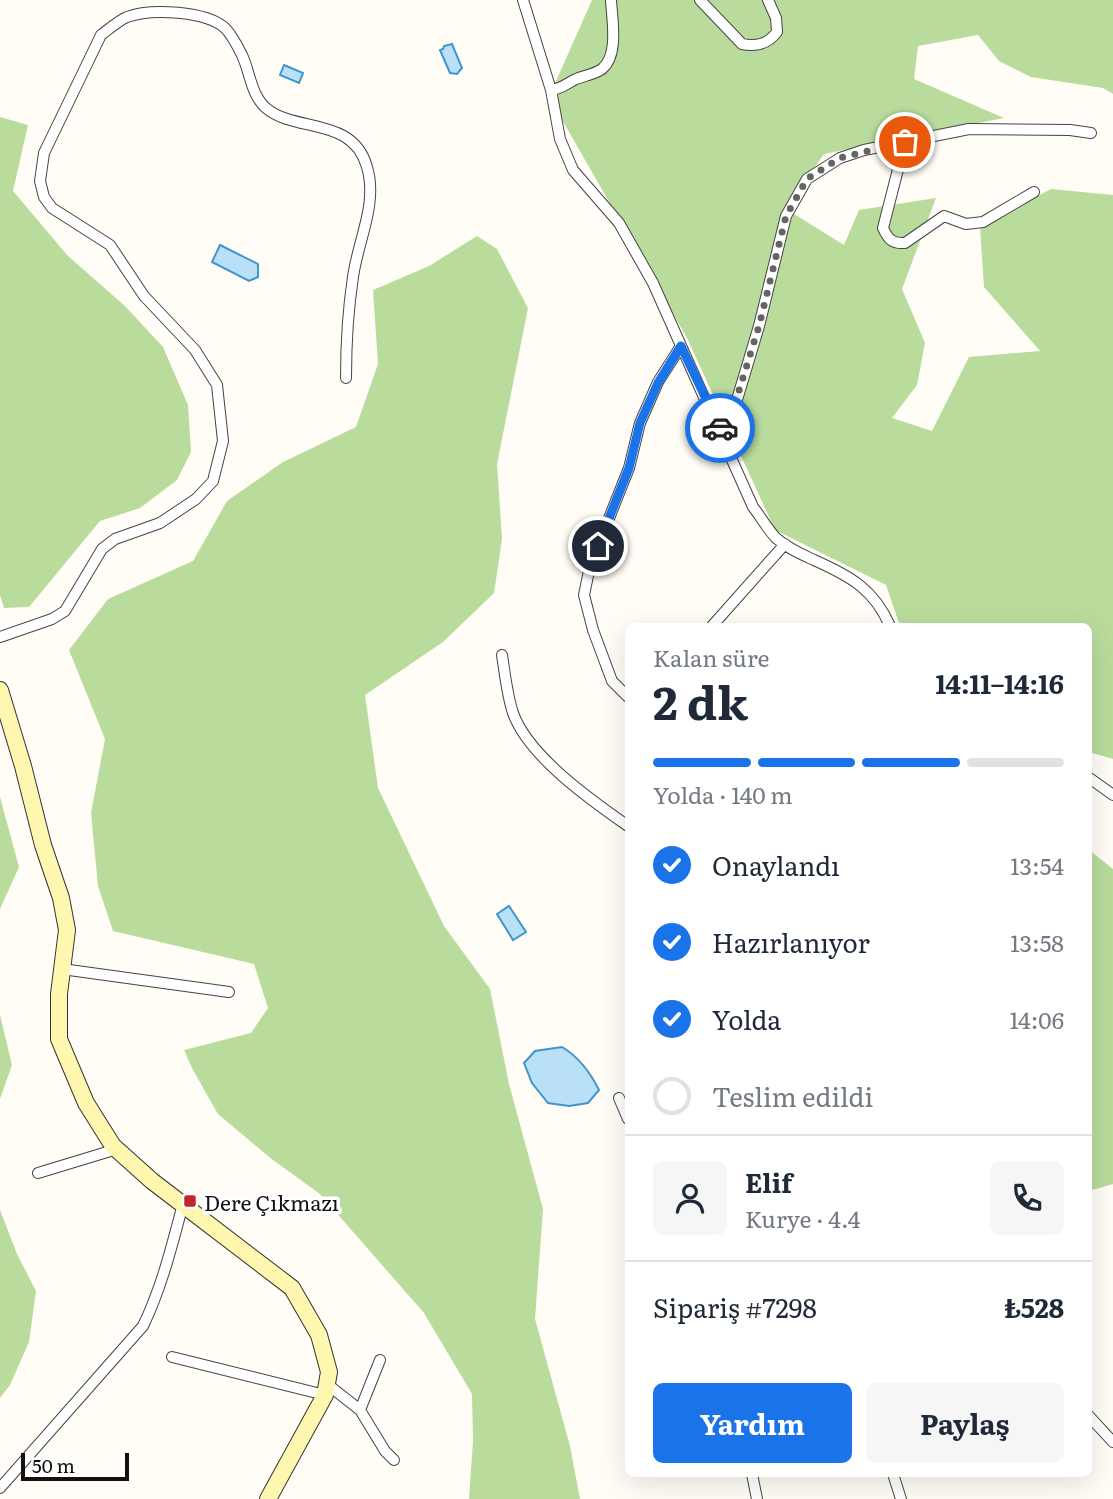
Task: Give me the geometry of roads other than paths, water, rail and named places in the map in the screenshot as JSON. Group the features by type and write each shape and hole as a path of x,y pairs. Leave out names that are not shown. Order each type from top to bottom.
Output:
{"street":[{"path":"523,0 551,90 560,139 573,170 619,223 653,283 754,507 776,538 798,553 841,572 862,585 888,623"},
{"path":"551,90 600,70 607,63 612,51 611,0"},
{"path":"700,0 742,44 748,46 771,41 778,32 776,18 768,0"},
{"path":"0,637 52,619 65,611 102,549 115,539 160,523 196,499 213,481 221,452 223,441 217,385 195,350 144,296 110,245 52,208 44,197 40,181 44,153 101,35 118,22 149,12 175,12 212,20 225,28 233,40 243,57 255,92 267,110 341,134 354,144 364,158 371,200 353,275 346,378"},
{"path":"724,439 759,326 786,216 807,179 840,158 969,129 1070,130 1091,133"},
{"path":"905,142 883,228 892,241 905,243 944,216 966,224 983,222 1034,192"},
{"path":"625,693 612,681 593,630 584,595 590,566 629,468 640,423 658,383 681,346"},
{"path":"715,623 785,544"},
{"path":"502,654 513,714 525,737 570,783 625,824"},
{"path":"0,690 43,845 61,898 66,930 59,994 60,1038 86,1103 117,1149 152,1181 292,1287 320,1335 329,1373 326,1390 268,1499"},
{"path":"1092,780 1113,795"},
{"path":"62,968 229,992"},
{"path":"619,1098 625,1112"},
{"path":"38,1173 117,1149"},
{"path":"0,1489 144,1326 166,1268 183,1204"},
{"path":"172,1357 326,1390 360,1410 385,1451 394,1460"},
{"path":"360,1410 380,1360"},
{"path":"1092,1419 1113,1442"},
{"path":"753,1477 757,1499"},
{"path":"894,1478 901,1499"}],"water":[{"path":"452,44 462,68 457,74 450,73 440,50"},
{"path":"284,65 303,73 299,83 280,75"},
{"path":"220,245 258,264 258,277 249,281 212,262"},
{"path":"509,906 526,932 513,940 497,914"},
{"path":"562,1047 574,1055 599,1090 588,1103 569,1106 548,1103 532,1083 524,1063 535,1051"}],"place":[{"name":"Dere Çıkmazı","path":"190,1201"}]}
